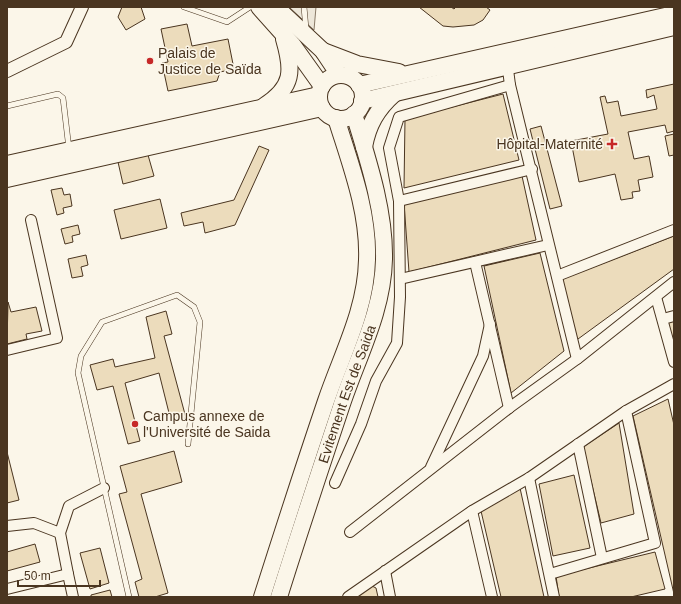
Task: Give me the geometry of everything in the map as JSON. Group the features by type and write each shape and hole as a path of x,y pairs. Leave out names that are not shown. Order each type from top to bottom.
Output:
{"main road":[{"path":"259,7 292,44 321,97 328,115 344,119 358,108 394,94 506,59 674,14"},
{"path":"276,7 323,51 339,76"},
{"path":"359,85 411,73 506,59 674,27"},
{"path":"257,110 278,97 286,83 290,68 290,59 283,35"},
{"path":"323,51 351,62 375,69 411,73"},
{"path":"7,179 321,97 331,78 339,76 348,76 359,85 362,93 358,108"},
{"path":"364,147 371,123 385,102 394,94"},
{"path":"7,164 321,97"},
{"name":"Evitement Est de Saida","path":"279,597 316,480 373,322 381,290 384,259 381,222 364,147 358,108"},
{"path":"262,597 300,475 357,317 365,287 367,259 365,224 358,190 336,118"}],"street":[{"path":"7,71 66,42 82,7"},
{"path":"506,59 510,85 532,169 548,246 557,276 577,359"},
{"path":"335,483 361,424 376,381 398,343 400,279 399,201 389,148 399,117 510,85"},
{"path":"399,201 532,169"},
{"path":"7,350 57,338 31,220"},
{"path":"557,276 674,230"},
{"path":"400,279 548,246"},
{"path":"475,262 509,408"},
{"path":"350,532 509,408 577,359 674,282"},
{"path":"656,297 674,362"},
{"path":"663,319 674,316"},
{"path":"430,470 483,356 490,324"},
{"path":"348,597 472,511 529,478 626,411 674,384"},
{"path":"550,574 655,543 626,411"},
{"path":"578,444 602,558"},
{"path":"529,478 554,597"},
{"path":"73,597 60,533 69,506 104,488"},
{"path":"472,511 492,597"},
{"path":"7,526 34,523 60,533"},
{"path":"385,571 390,597"},
{"path":"7,589 68,574"}],"lane":[{"path":"184,7 227,22 250,7"},
{"path":"304,7 306,34"},
{"path":"7,106 58,94 63,98 69,150"},
{"path":"129,597 78,373 81,356 102,322 177,295 194,307 200,322 188,444"}],"shaded area":[{"path":"289,7 316,7 314,30"}],"building":[{"path":"122,7 141,7 145,19 126,30 118,17"},
{"path":"419,7 451,7 454,9 456,7 486,7 490,10 483,20 474,25 453,27 443,26"},
{"path":"187,24 192,46 228,39 234,69 220,72 217,81 168,91 162,63 168,62 161,29"},
{"path":"674,84 674,131 667,133 665,125 628,132 634,159 649,156 653,177 638,180 640,191 632,192 633,198 621,200 615,174 579,182 571,141 608,134 600,97 605,96 607,103 618,101 621,116 657,109 654,95 647,98 646,90"},
{"path":"503,94 519,160 404,188 405,119"},
{"path":"541,126 562,206 550,209 530,129"},
{"path":"674,134 674,155 669,156 665,136"},
{"path":"259,146 269,150 235,225 205,233 203,222 184,226 181,213 234,200"},
{"path":"148,155 154,176 123,184 118,162"},
{"path":"522,176 536,240 409,272 404,203"},
{"path":"62,188 64,195 70,194 72,206 63,208 64,213 57,215 51,190"},
{"path":"160,199 167,228 121,239 114,210"},
{"path":"78,225 80,234 72,236 73,242 65,244 61,229"},
{"path":"674,236 674,269 578,339 574,336 562,279"},
{"path":"540,253 564,351 511,393 484,266"},
{"path":"86,255 88,265 81,267 83,276 72,278 68,259"},
{"path":"8,302 11,312 36,307 42,331 26,334 27,339 7,344"},
{"path":"166,311 172,334 164,336 186,418 171,421 159,373 125,383 140,441 128,444 113,386 97,390 90,365 113,359 115,367 155,358 146,317"},
{"path":"674,320 674,346 668,322"},
{"path":"668,399 674,425 674,594 633,416"},
{"path":"619,423 634,514 601,523 583,447"},
{"path":"174,451 182,482 141,494 168,593 155,597 139,597 135,582 142,579 119,494 127,492 120,466"},
{"path":"7,452 19,500 7,503"},
{"path":"574,475 590,548 553,556 539,484"},
{"path":"520,488 544,597 501,597 481,511"},
{"path":"35,544 40,562 7,571 7,552"},
{"path":"100,548 109,583 90,589 80,553"},
{"path":"655,552 665,589 631,597 559,597 556,576"},
{"path":"372,586 376,588 378,597 357,597"},
{"path":"110,590 112,597 91,597 91,595"}],"place":[{"name":"Palais de Justice de Saïda","path":"150,61"},
{"name":"Hôpital-Maternité","path":"612,144"},
{"name":"Campus annexe de l'Université de Saida","path":"135,424"}]}
